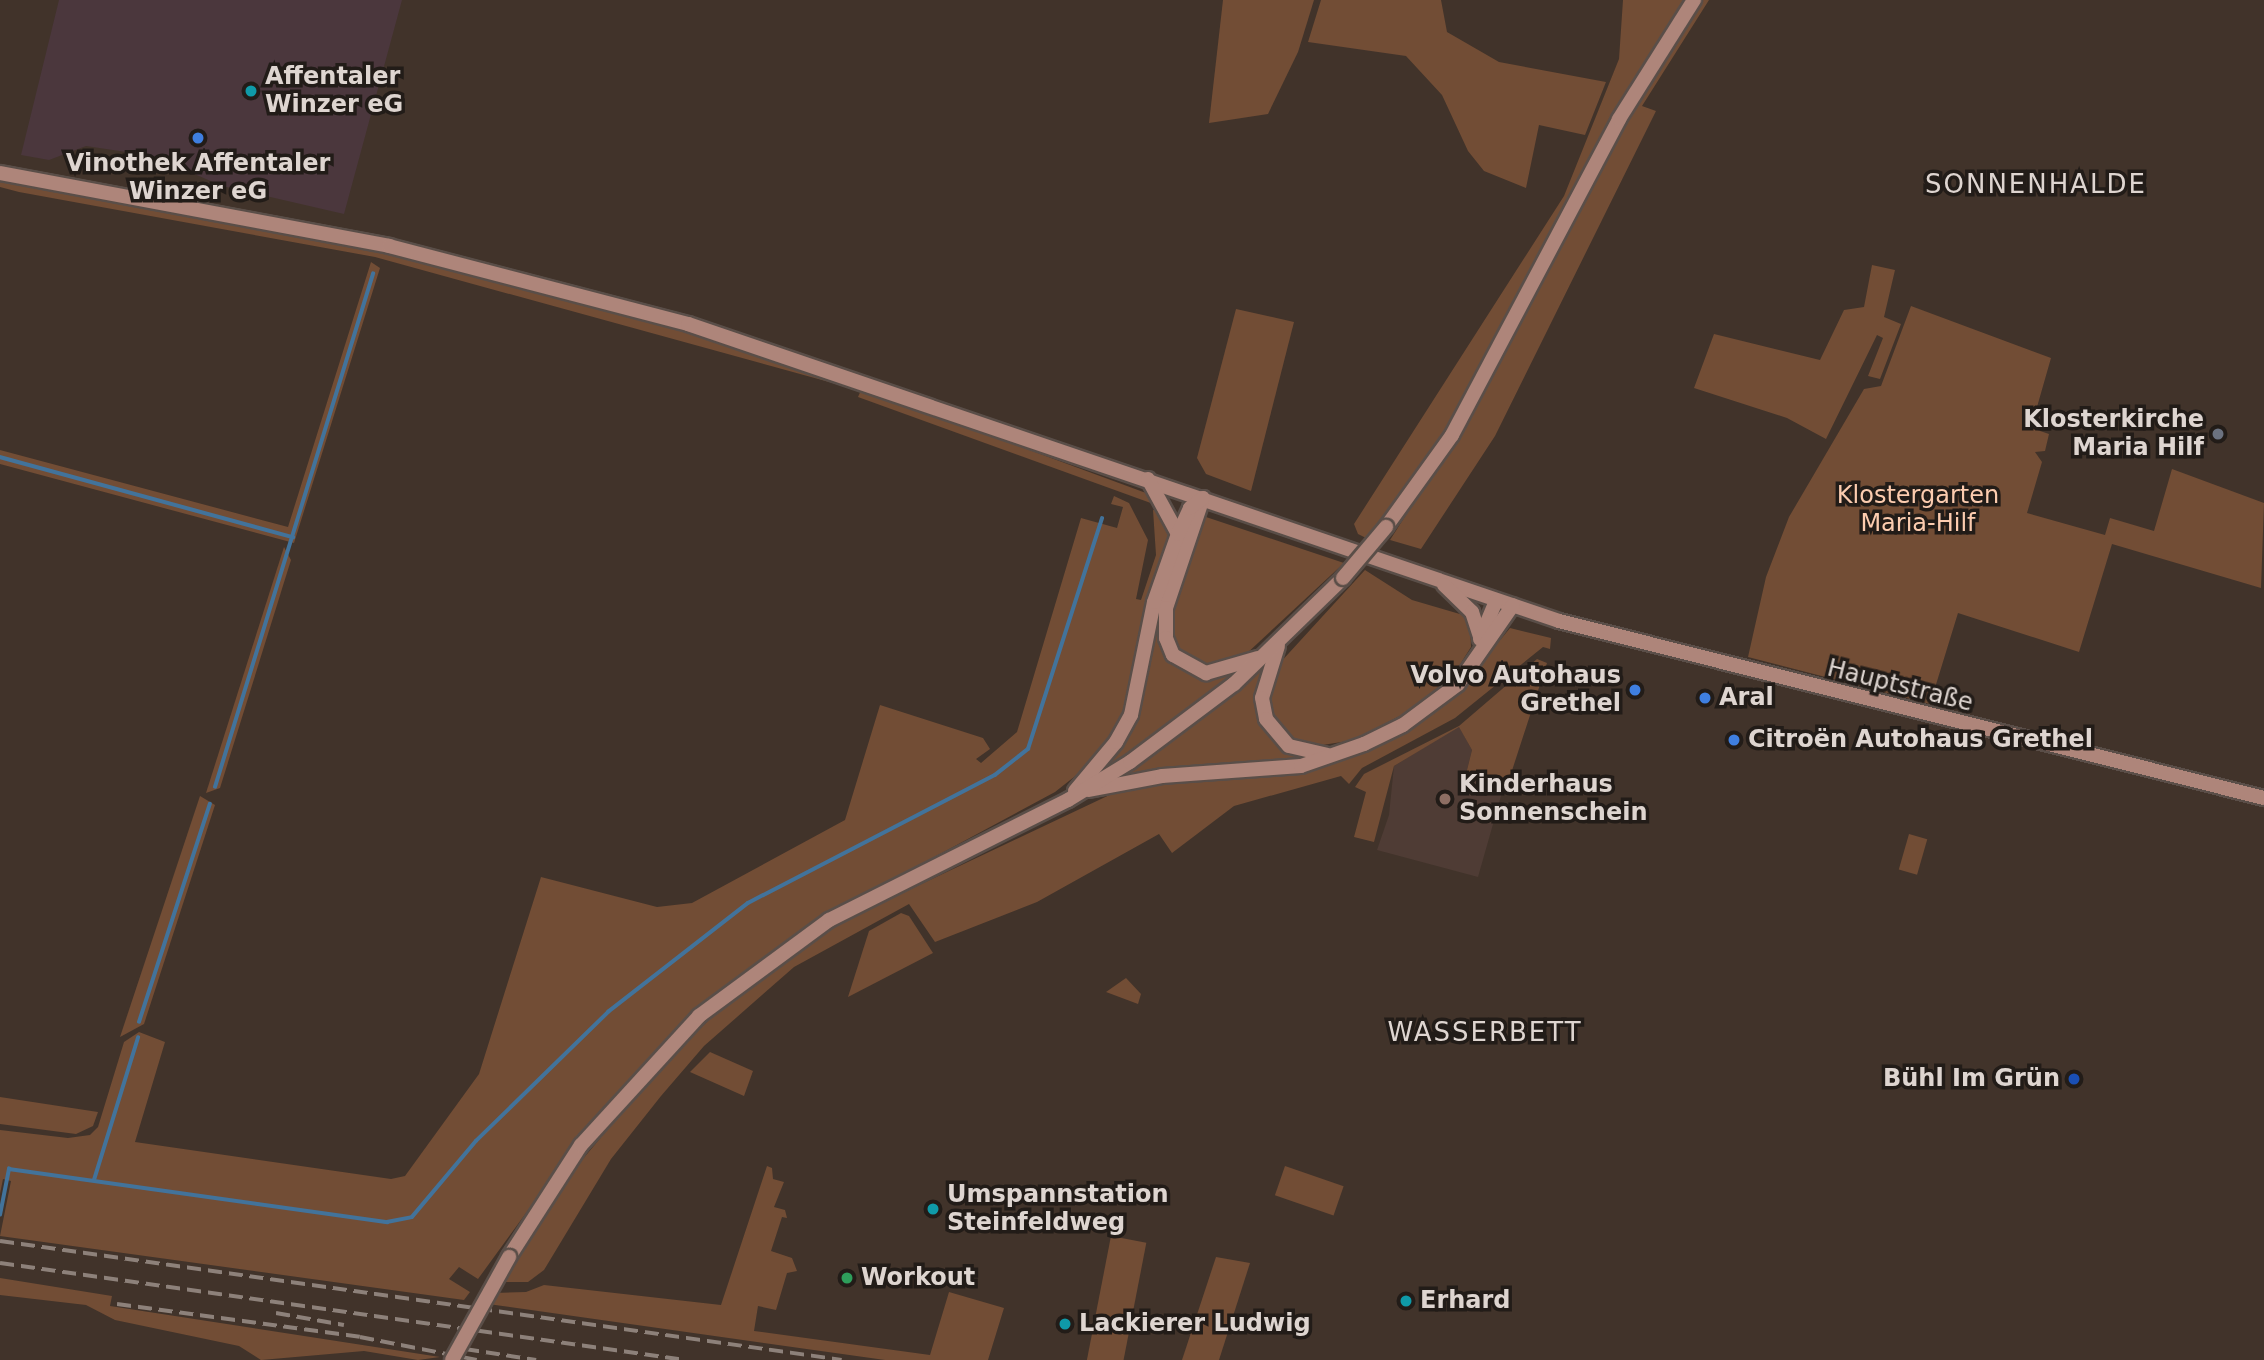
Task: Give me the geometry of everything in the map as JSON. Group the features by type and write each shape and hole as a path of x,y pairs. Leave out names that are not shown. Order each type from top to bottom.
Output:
{"main road":[{"path":"452,1360 509,1257 581,1145 699,1016 829,920 1085,791 1171,734 1279,644 1343,578 1386,527 1452,435 1614,129 1694,0"},
{"name":"Hauptstraße","path":"0,173 389,246 524,278 688,324 1148,479 1496,601 1667,651 2264,798"},
{"path":"1148,479 1178,534"},
{"path":"1068,800 1116,742 1131,715 1147,629 1178,534 1190,508 1203,498"},
{"path":"1203,498 1166,608 1166,638 1173,655 1206,673 1266,655"},
{"path":"1438,579 1472,612 1480,637"},
{"path":"1472,667 1480,637 1496,601"},
{"path":"1085,791 1162,776 1265,771 1333,756 1403,725 1442,698 1472,667 1520,608"},
{"path":"1279,644 1262,698 1266,719 1289,746 1333,756"}],"shaded area":[{"path":"59,0 402,0 344,214 222,186 153,156 86,146 49,160 21,155"},
{"name":"Kinderhaus Sonnenschein","path":"1459,726 1472,750 1465,778 1503,789 1478,877 1377,850 1389,815 1394,766"}],"green space":[{"path":"1223,0 1314,0 1298,52 1268,114 1209,123"},
{"path":"1321,0 1441,0 1447,32 1499,62 1606,82 1585,135 1539,125 1526,188 1484,171 1468,151 1442,95 1406,56 1308,42"},
{"path":"1623,0 1685,0 1611,120 1491,350 1427,462 1366,538 1358,534 1354,524 1564,196 1619,59"},
{"path":"1702,0 1709,0 1642,106 1656,111 1495,436 1421,549 1390,540 1482,396 1622,127"},
{"path":"0,182 326,239 483,275 705,337 840,381 840,385 375,257 19,192 0,187"},
{"path":"371,262 380,268 294,543 0,464 0,450 288,527"},
{"path":"1872,265 1895,270 1884,317 1901,324 1880,379 1868,376 1883,338 1877,335 1826,439 1787,418 1694,388 1714,334 1820,360 1844,310 1864,307"},
{"name":"Klostergarten Maria-Hilf","path":"1911,306 2051,358 2031,428 2049,434 2045,451 2035,452 2042,462 2027,513 2105,535 2110,518 2154,531 2172,469 2264,503 2261,588 2112,544 2079,652 1958,613 1930,704 1748,657 1766,577 1789,517 1864,389 1881,386"},
{"path":"1236,309 1294,322 1251,491 1206,474 1197,458"},
{"path":"862,388 1146,493 1159,506 858,397"},
{"path":"1114,496 1129,503 1148,540 1136,599 1141,600 1156,555 1153,510 1166,512 1172,534 1133,698 1117,731 1093,762 1055,792 834,911 717,992 604,1106 478,1279 459,1267 449,1279 470,1292 464,1300 0,1236 11,1181 3,1179 0,1194 0,1130 68,1138 90,1135 98,1127 124,1042 139,1032 165,1042 135,1142 391,1179 405,1176 479,1074 541,877 657,907 692,903 845,820 880,705 983,738 990,749 976,759 981,763 1017,732 1081,518 1117,528 1123,507 1111,504"},
{"path":"1206,517 1344,563 1244,656 1213,666 1181,655 1169,621 1199,525"},
{"path":"284,547 291,560 220,788 206,793"},
{"path":"1365,570 1412,600 1470,617 1471,647 1454,674 1409,711 1354,740 1310,747 1290,739 1274,720 1269,692 1278,665"},
{"path":"1510,628 1551,638 1550,649 1543,647 1455,718 1362,768 1349,784 1341,776 1234,806 1172,853 1159,834 1037,902 935,942 909,904 794,967 704,1046 661,1096 611,1159 544,1270 528,1282 501,1282 582,1160 664,1062 736,995 837,924 1120,790 1151,782 1311,768 1365,750 1451,700"},
{"path":"1155,630 1186,670 1215,676 1236,673 1098,774 1136,716"},
{"path":"1537,659 1547,663 1506,789 1465,778 1472,750 1459,727 1394,766 1374,842 1354,837 1366,792 1355,787 1364,774 1459,726"},
{"path":"1267,664 1258,704 1305,758 1161,769 1112,782 1191,727"},
{"path":"200,796 215,805 144,1024 120,1037"},
{"path":"1909,834 1927,839 1917,875 1899,870"},
{"path":"901,913 909,916 933,953 848,997 869,931"},
{"path":"1126,978 1141,994 1138,1004 1106,992"},
{"path":"710,1052 753,1071 744,1096 690,1072"},
{"path":"0,1097 98,1112 93,1126 76,1134 0,1124"},
{"path":"767,1166 772,1168 773,1179 784,1182 774,1207 785,1210 787,1218 782,1217 771,1251 792,1258 797,1271 787,1273 776,1310 758,1306 754,1331 930,1355 949,1292 1004,1308 988,1360 885,1360 488,1304 494,1293 526,1292 544,1285 721,1305"},
{"path":"1285,1166 1344,1186 1334,1215 1275,1195"},
{"path":"1111,1236 1146,1243 1124,1360 1087,1360"},
{"path":"1216,1257 1250,1263 1219,1360 1182,1360"},
{"path":"0,1278 112,1296 110,1306 440,1357 418,1360 364,1351 261,1360 239,1346 115,1320 86,1305 0,1295"}],"waterway":[{"path":"215,787 373,274"},
{"path":"0,457 293,537"},
{"path":"0,1215 9,1169 387,1222 412,1217 476,1141 608,1012 748,903 995,775 1028,749 1102,519"},
{"path":"139,1022 210,804"},
{"path":"94,1180 138,1038"}],"railway":[{"path":"0,1241 842,1360"},
{"path":"0,1263 685,1360"},
{"path":"117,1304 360,1337 477,1360"},
{"path":"276,1313 344,1325"},
{"path":"465,1349 536,1360"}],"place":[{"name":"Affentaler Winzer eG","path":"251,91"},
{"name":"Vinothek Affentaler Winzer eG","path":"198,138"},
{"name":"Klosterkirche Maria Hilf","path":"2218,434"},
{"name":"Volvo Autohaus Grethel","path":"1635,690"},
{"name":"Aral","path":"1705,698"},
{"name":"Citroën Autohaus Grethel","path":"1734,740"},
{"name":"Kinderhaus Sonnenschein","path":"1445,799"},
{"name":"Bühl Im Grün","path":"2074,1079"},
{"name":"Umspannstation Steinfeldweg","path":"933,1209"},
{"name":"Workout","path":"847,1278"},
{"name":"Erhard","path":"1406,1301"},
{"name":"Lackierer Ludwig","path":"1065,1324"}],"district":[{"name":"SONNENHALDE","path":"2036,185"},
{"name":"WASSERBETT","path":"1485,1033"}]}
